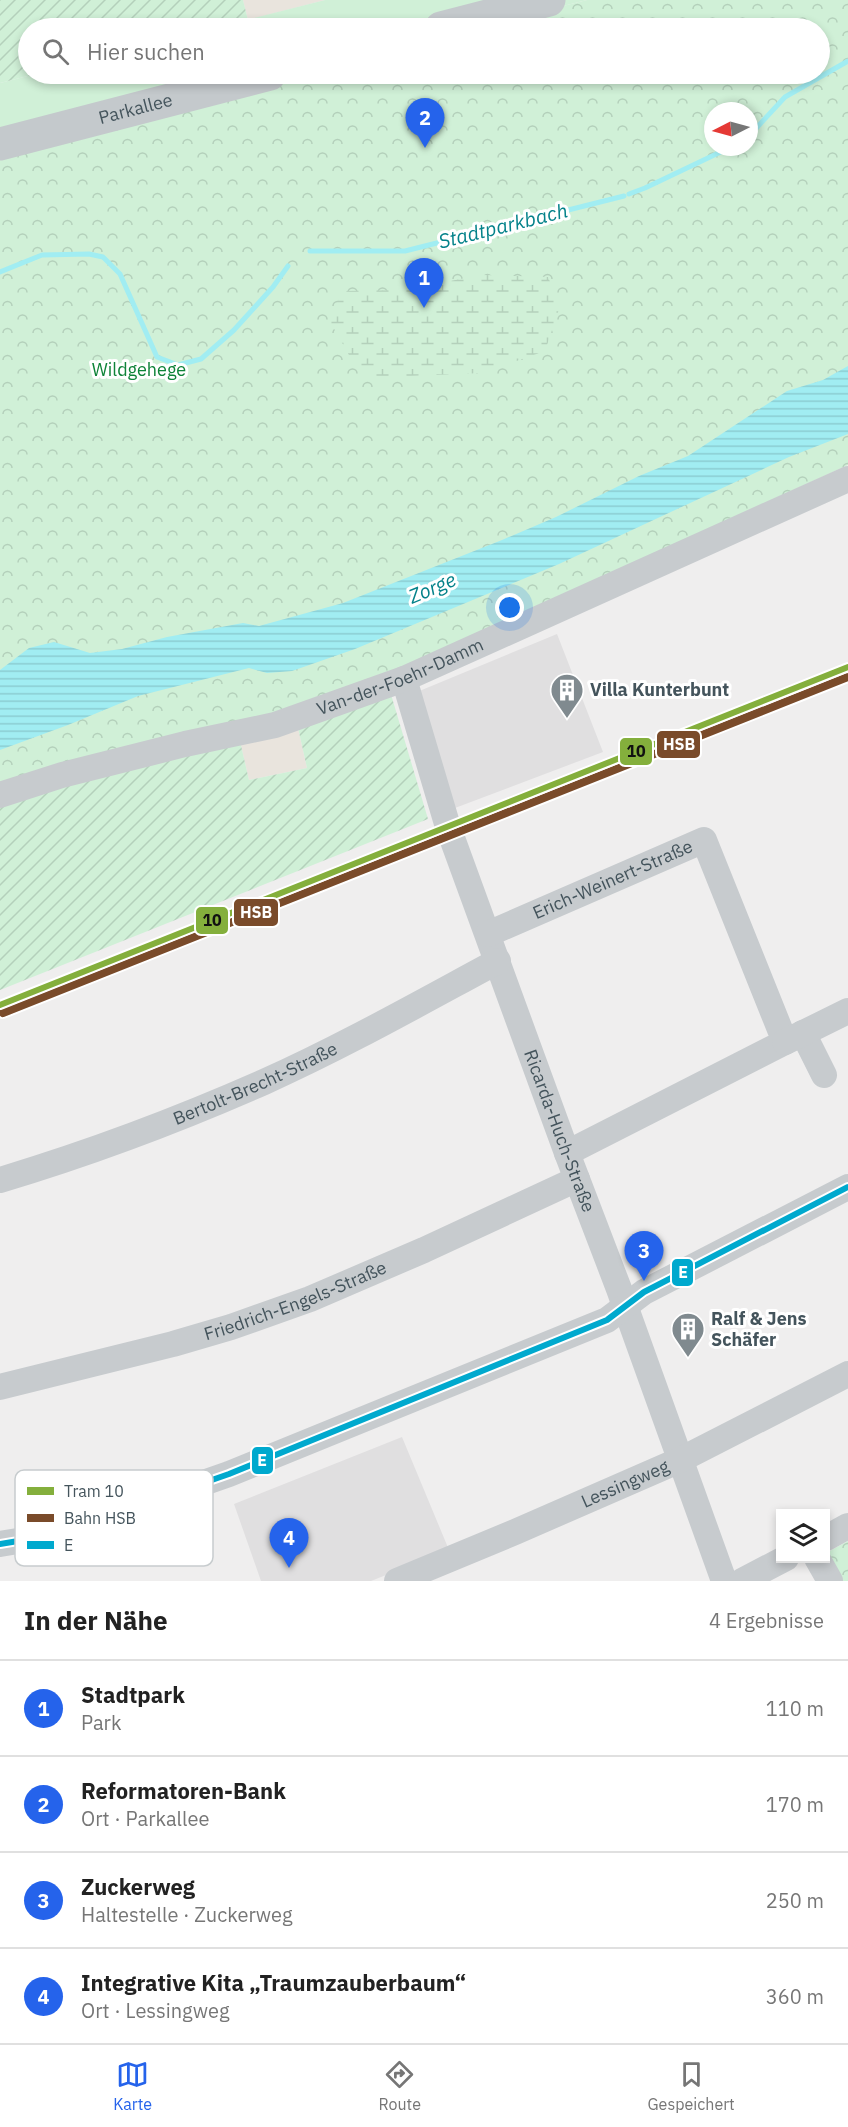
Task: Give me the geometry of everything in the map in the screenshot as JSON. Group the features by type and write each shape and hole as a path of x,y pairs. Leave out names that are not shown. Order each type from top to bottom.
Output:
{"main road":[{"path":"480,18 549,0"},
{"name":"Parkallee","path":"0,144 231,84"}],"street":[{"name":"Van-der-Foehr-Damm","path":"0,795 62,775 275,724 404,680 848,478"},
{"name":"Ricarda-Huch-Straße","path":"404,680 448,826 724,1581"},
{"name":"Erich-Weinert-Straße","path":"488,934 704,840 794,1038 824,1075"},
{"name":"Bertolt-Brecht-Straße","path":"0,1180 56,1163 150,1129 264,1082 348,1042 498,962"},
{"path":"567,1153 848,1011"},
{"name":"Friedrich-Engels-Straße","path":"0,1387 173,1344 231,1327 300,1302 424,1250 577,1179"},
{"path":"213,1480 607,1320 644,1292 848,1187"},
{"name":"Lessingweg","path":"397,1581 680,1460 848,1374"},
{"path":"830,1535 848,1526"},
{"path":"0,1544 15,1542"},
{"path":"742,1581 776,1563"},
{"path":"820,1563 830,1581"}],"shaded area":[{"path":"243,0 325,0 256,18 248,18"},
{"path":"557,634 603,752 455,808 417,692"},
{"path":"298,728 307,768 249,780 240,741"},
{"path":"402,1437 449,1550 371,1581 261,1581 234,1504"}],"green space":[{"path":"0,0 243,0 248,18 18,18 18,78 0,83"},
{"path":"325,0 587,0 515,18 254,18"},
{"name":"Wildgehege","path":"587,0 848,0 848,465 460,642 390,691 0,803 0,151 262,84 830,84 830,18 515,18"},
{"path":"18,78 18,84 262,84 0,151 0,83"},
{"path":"482,275 548,277 560,306 545,351 482,373 362,378 328,318 344,291 402,290"},
{"path":"390,691 428,819 0,990 0,803 240,741 249,780 307,768 298,728"},
{"path":"848,1541 848,1581 840,1581 830,1561 830,1551"}],"water":[{"name":"Zorge","path":"848,366 848,434 789,457 559,564 355,649 292,671 267,673 249,668 138,696 0,750 0,670 29,648 54,642 90,653 122,649 167,637 243,623 259,626 343,603 556,517 639,476 688,456 787,391 823,380"}],"waterway":[{"name":"Stadtparkbach","path":"830,71 848,61"},
{"name":"Stadtparkbach","path":"758,126 785,97 808,84"},
{"name":"Stadtparkbach","path":"629,194 712,156"},
{"name":"Stadtparkbach","path":"310,251 405,251 624,196"},
{"name":"Stadtparkbach","path":"0,272 42,255 89,254 103,257 120,274 157,357 178,365 201,359 234,330 273,287 288,266"}],"tram line":[{"name":"10","path":"0,1005 848,667"}],"rail line":[{"name":"HSB","path":"3,1013 848,677"}],"transit line":[{"name":"E","path":"213,1480 607,1320 644,1292 848,1187"},
{"name":"E","path":"0,1544 15,1542"}],"place":[{"name":"Reformatoren-Bank","path":"425,148"},
{"name":"Stadtpark","path":"424,308"},
{"name":"Villa Kunterbunt","path":"567,719"},
{"name":"Zuckerweg","path":"644,1281"},
{"name":"Ralf & Jens Schäfer","path":"688,1358"},
{"name":"Integrative Kita „Traumzauberbaum“","path":"289,1568"}]}
